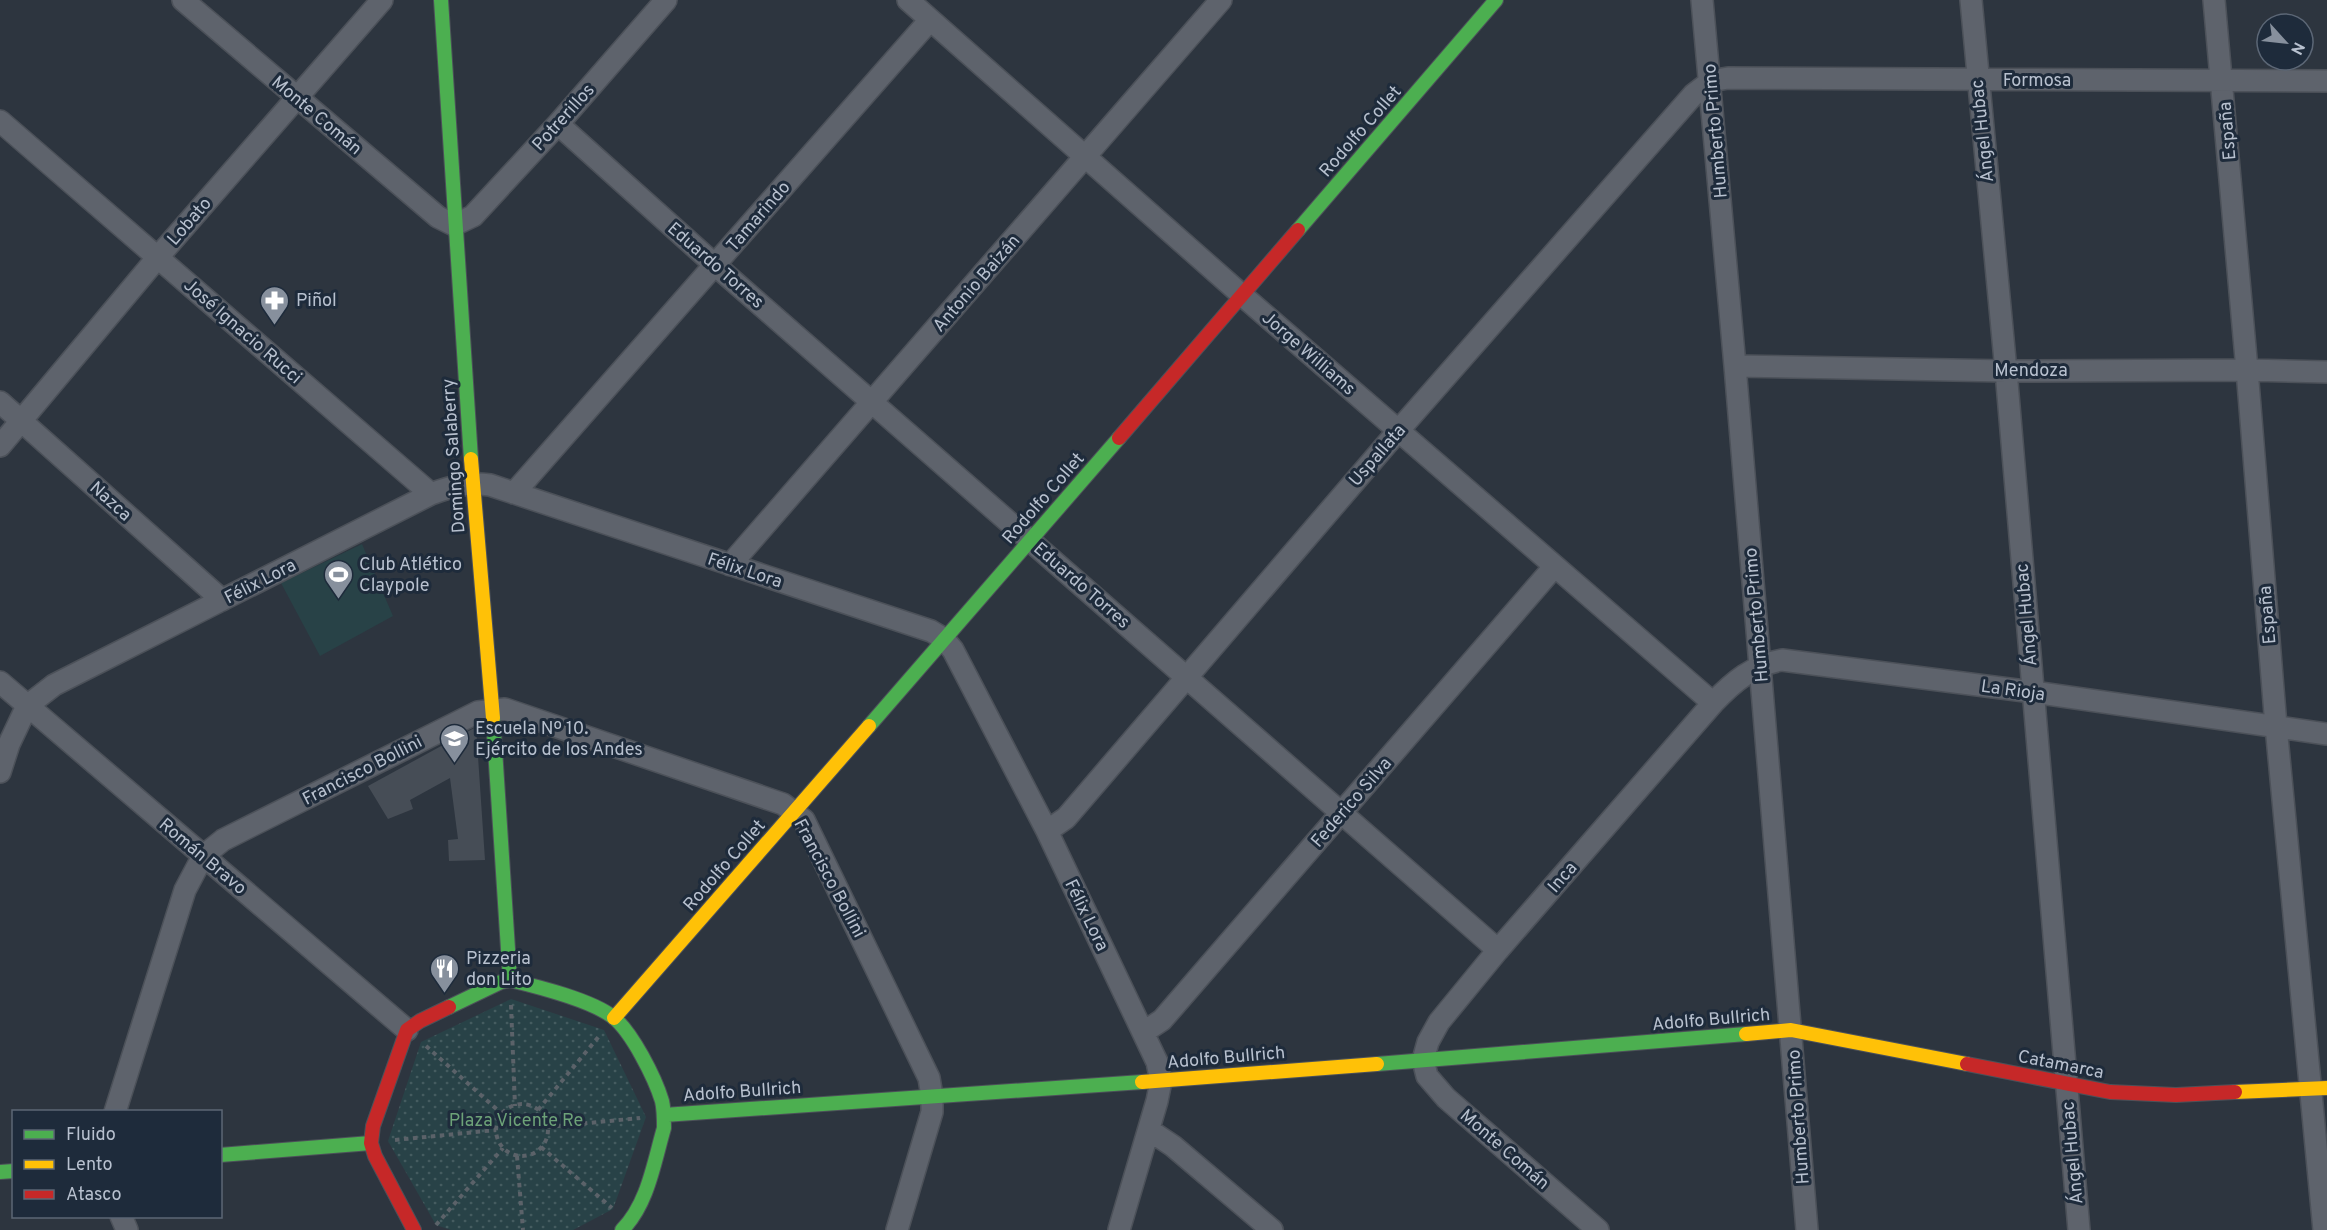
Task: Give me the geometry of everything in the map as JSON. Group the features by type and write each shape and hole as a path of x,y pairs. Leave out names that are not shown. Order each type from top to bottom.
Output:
{"street":[{"name":"Monte Comán","path":"183,0 438,217 454,225"},
{"name":"Lobato","path":"0,446 158,257 382,0"},
{"name":"Domingo Salaberry","path":"441,0 472,482 492,709 510,980"},
{"name":"Potrerillos","path":"454,225 473,216 558,124 666,0"},
{"name":"Jorge Williams","path":"908,0 1243,296 1713,703"},
{"name":"Antonio Baizán","path":"730,565 1221,0"},
{"name":"Rodolfo Collet","path":"614,1018 1243,296 1496,0"},
{"name":"Humberto Primo","path":"1702,0 1711,81 1807,1230"},
{"name":"Ángel Hubac","path":"1971,0 2006,371 2079,1230"},
{"name":"España","path":"2214,0 2276,726 2319,1088 2324,1230"},
{"name":"Tamarindo","path":"514,493 930,20"},
{"name":"Formosa","path":"1711,81 1728,78 2327,81"},
{"name":"Uspallata","path":"1047,831 1066,818 1398,431 1694,94 1711,81"},
{"name":"José Ignacio Rucci","path":"0,121 431,494"},
{"name":"Eduardo Torres","path":"558,124 715,265 1498,950"},
{"name":"Mendoza","path":"1735,366 2006,371 2327,372"},
{"name":"Nazca","path":"0,402 222,600"},
{"name":"Félix Lora","path":"0,772 9,744 27,706 54,685 431,494 472,482 490,485 931,630 943,638 953,650 1047,831 1157,1062 1161,1081 1119,1230"},
{"name":"Federico Silva","path":"1144,1032 1162,1020 1554,567"},
{"name":"La Rioja","path":"1713,703 1731,685 1760,666 1782,660 2033,692 2327,734"},
{"name":"Román Bravo","path":"0,682 407,1030"},
{"name":"Inca","path":"1423,1060 1428,1042 1439,1023 1498,950 1713,703"},
{"name":"Francisco Bollini","path":"116,1110 185,890 203,856 223,840 478,712 505,709 783,804 804,820 929,1078 932,1112 897,1230"},
{"path":"414,1230 375,1156 371,1143 374,1126 407,1030 420,1021 501,982 510,980 592,1007 614,1018 627,1032 661,1097 664,1128 639,1208 630,1228"},
{"name":"Adolfo Bullrich","path":"664,1115 1161,1081 1791,1030"},
{"name":"Catamarca","path":"1791,1030 2110,1092 2154,1095 2319,1088"},
{"name":"Monte Comán","path":"1423,1060 1427,1076 1446,1098 1598,1230"},
{"path":"1149,1130 1173,1146 1272,1230"},
{"path":"222,1155 371,1143"}],"path":[{"path":"510,980 515,1106"},
{"path":"538,1110 614,1018"},
{"path":"407,1030 502,1114"},
{"path":"523,1104 538,1110 548,1127 541,1147 526,1156 517,1156 503,1148 496,1130 502,1114 523,1104"},
{"path":"548,1127 664,1115"},
{"path":"371,1143 496,1130"},
{"path":"541,1147 630,1228"},
{"path":"432,1230 503,1148"},
{"path":"517,1156 523,1230"}],"green space":[{"name":"Club Atlético Claypole","path":"362,544 393,616 320,656 281,583"},
{"name":"Plaza Vicente Re","path":"511,999 604,1030 646,1117 613,1209 573,1230 451,1230 436,1225 388,1141 421,1042"}],"building":[{"path":"476,727 485,860 449,861 448,840 458,839 450,778 410,800 413,809 388,819 368,786"}],"traffic: fast":[{"path":"441,0 471,459"},
{"path":"1298,230 1496,0"},
{"path":"869,726 1119,438"},
{"path":"493,718 510,980"},
{"path":"449,1007 501,982 510,980 592,1005 613,1017 628,1033 659,1091 663,1107 664,1128 644,1195 631,1220 622,1230"},
{"path":"1377,1064 1746,1034"},
{"path":"664,1115 1142,1082"},
{"path":"222,1155 371,1143"},
{"path":"0,1172 12,1171"}],"traffic: slow":[{"path":"471,459 493,718"},
{"path":"614,1018 869,726"},
{"path":"1746,1034 1791,1030 1967,1064"},
{"path":"1142,1082 1377,1064"},
{"path":"2235,1092 2327,1088"}],"traffic: jam":[{"path":"1119,438 1298,230"},
{"path":"414,1230 375,1156 371,1143 373,1126 407,1030 449,1007"},
{"path":"1967,1064 2110,1092 2176,1095 2235,1092"}],"place":[{"name":"Piñol","path":"275,326"},
{"name":"Club Atlético Claypole","path":"338,600"},
{"name":"Escuela Nº 10. Ejército de los Andes","path":"454,764"},
{"name":"Pizzeria don Lito","path":"445,994"}]}
